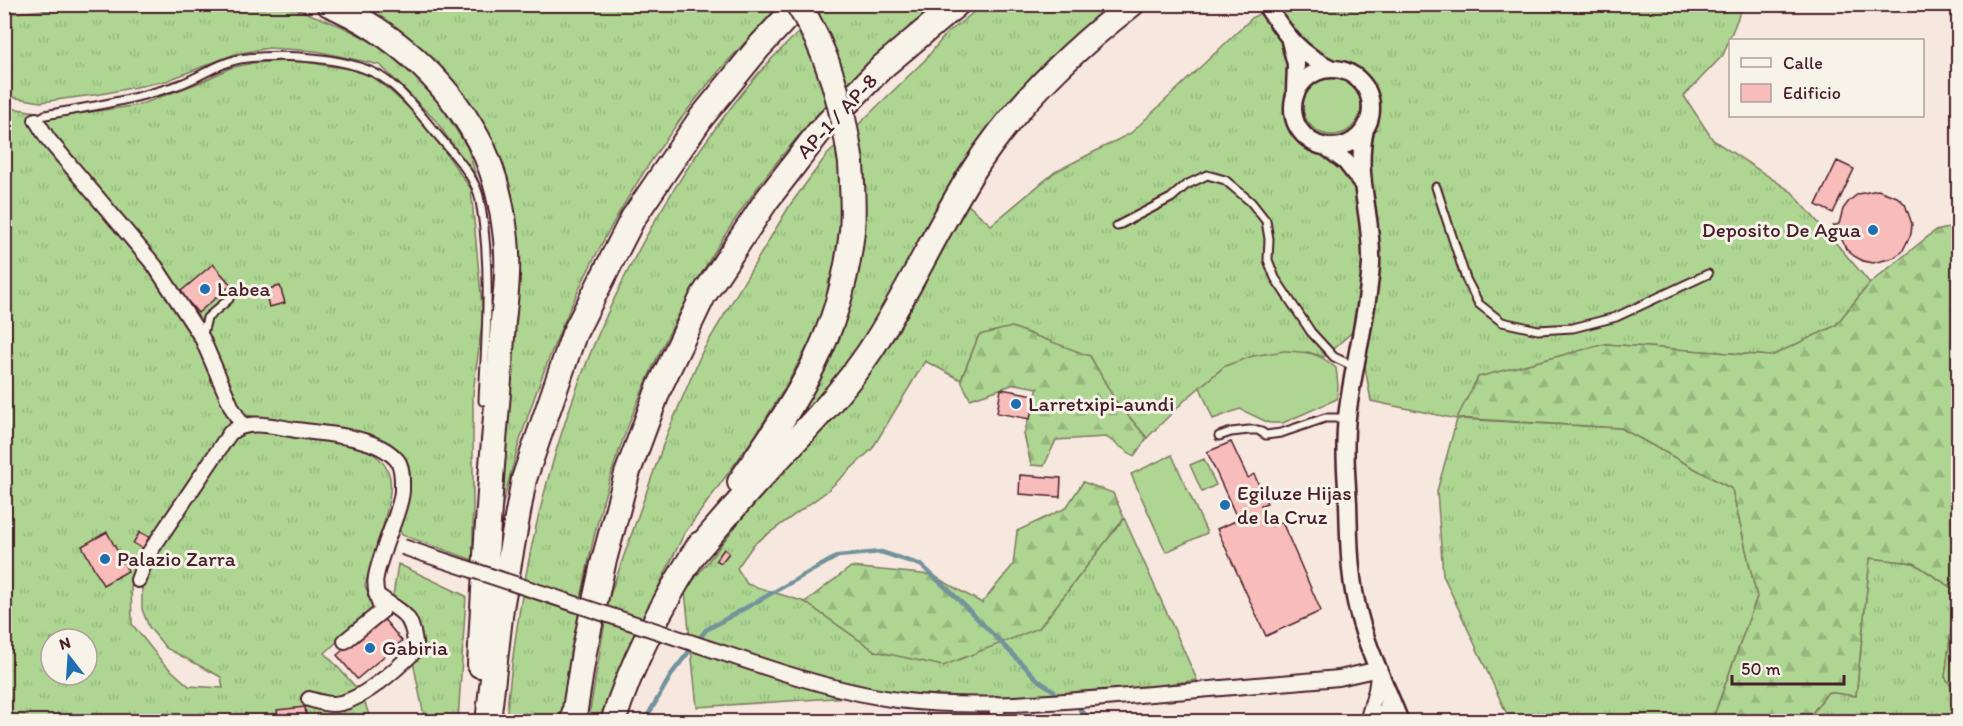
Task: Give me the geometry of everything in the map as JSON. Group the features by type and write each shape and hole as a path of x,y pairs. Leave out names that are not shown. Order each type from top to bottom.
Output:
{"highway":[{"path":"329,4 383,33 413,57 441,86 465,118 484,152 499,196 506,241 506,283 488,515 479,677 489,718"},
{"path":"489,718 501,608 524,479 574,334 633,218 714,101 799,4 825,57 838,93 851,163 852,231 839,306 827,340 811,372 664,602 640,649 613,722"},
{"name":"AP-1 / AP-8","path":"573,722 584,652 603,564 627,474 659,388 703,296 793,165 840,109 882,67 957,4"},
{"path":"692,556 816,417 869,351 972,172 998,135 1063,62 1098,30 1132,4"}],"street":[{"path":"1265,4 1289,40 1310,57 1330,68"},
{"path":"1289,40 1296,64 1292,109 1294,121 1308,140 1325,146 1346,162 1362,183"},
{"path":"1294,97 1299,86 1307,77 1318,70 1330,68 1342,69 1353,74 1369,93 1370,117 1365,129 1361,155 1371,261 1364,323 1347,418 1346,468 1352,575 1356,602 1363,628 1400,722"},
{"path":"36,120 48,139 155,266 202,338 232,408 242,425"},
{"path":"1325,146 1341,146 1351,143 1365,129"},
{"path":"138,580 147,556 230,433 242,425 265,425 352,438 379,447 397,460 401,470 402,494 376,574 374,592 382,610 345,641"},
{"path":"386,542 765,667 855,693 888,699 947,704 1052,702 1339,678 1379,669"},
{"path":"309,699 334,704 369,690 416,650 414,632 406,614 374,592"},
{"path":"1367,722 1379,669"},
{"path":"1376,722 1389,702 1388,691"},
{"path":"996,704 998,722"}],"lane":[{"path":"36,120 45,115 134,98 181,84 213,68 238,60 271,56 297,56 339,62 368,70 386,80 411,104 449,149 476,186 480,199 485,249 487,316 483,400"},
{"path":"1117,225 1171,198 1186,185 1207,176 1224,180 1251,202 1266,221 1269,239 1268,260 1275,278 1311,332 1334,357 1355,367"},
{"path":"1436,187 1466,279 1479,304 1502,322 1538,330 1573,328 1616,317 1708,274"},
{"path":"202,338 207,318 229,299"},
{"path":"1219,436 1240,430 1258,430 1266,435 1274,434 1325,418 1347,418"}],"green space":[{"path":"111,4 271,4 299,10 341,26 383,47 404,64 438,101 467,147 478,181 436,121 380,65 316,51 269,48 235,54 166,81 101,94 41,102 5,96 4,14"},
{"path":"773,4 775,10 714,77 655,155 604,239 543,373 519,443 499,516 517,302 516,220 510,191 466,100 441,68 414,43 377,16 356,5"},
{"path":"829,5 936,5 854,77 798,137 753,194 703,271 680,312 640,396 609,481 587,570 561,721 506,722 516,634 531,548 552,464 579,382 612,303 652,226 698,152 752,81"},
{"path":"983,5 1115,5 1079,32 1032,76 990,126 895,284 867,336 794,429 790,427 832,355 844,319 853,279 829,279 826,300 813,336 755,436 684,534 628,650 602,721 588,722 609,598 667,434 702,352 790,205 826,156 925,60 946,34"},
{"path":"1276,5 1743,5 1723,55 1684,96 1713,140 1792,192 1870,283 1835,326 1771,356 1605,344 1458,419 1621,428 1732,489 1757,597 1712,721 1510,721 1443,575 1437,491 1457,419 1371,401 1358,327 1324,357 1308,352 1225,366 1185,400 1147,438 1115,400 1090,356 979,335 961,380 925,361 872,449 826,492 754,544 737,568 747,584 805,602 875,651 1039,628 1124,518 1197,680 1059,700 864,696 697,707 685,591 753,504 844,402 967,204 991,225 1055,172 1131,133 1253,17"},
{"path":"306,62 354,70 371,76 424,122 471,189 483,316 473,393 473,560 402,535 396,522 407,471 368,438 247,415 228,426 151,546 131,582 132,624 163,663 189,686 223,688 221,677 166,648 149,627 142,609 142,584 154,557 229,443 239,433 250,428 348,443 362,448 381,461 388,470 390,478 386,516 365,586 375,606 325,653 362,694 371,721 5,721 4,107 62,116 139,105 201,82 230,68 253,63"},
{"path":"1326,77 1338,77 1353,85 1361,100 1361,112 1353,127 1338,135 1326,135 1311,127 1303,112 1303,100 1311,85"},
{"path":"1958,226 1958,592 1914,563 1870,558 1856,696 1828,692 1806,721 1712,721 1757,597 1732,489 1621,428 1457,418 1478,377 1605,344 1771,356 1835,326 1870,283 1935,231"},
{"path":"1012,327 1090,356 1115,400 1147,438 1134,456 1106,437 1056,440 1044,466 1031,465 1024,434 1038,388 1015,384 970,399 961,380 979,335"},
{"path":"1284,351 1312,354 1336,368 1337,399 1283,423 1269,423 1240,409 1213,419 1200,387 1225,366 1253,356"},
{"path":"1172,455 1207,533 1166,552 1131,474"},
{"path":"1204,459 1216,485 1202,492 1190,465"},
{"path":"1083,482 1113,493 1124,518 1039,628 943,666 875,651 805,602 851,567 932,575 982,603 1013,565 1017,531 1066,508"},
{"path":"1870,558 1914,563 1958,592 1958,619 1952,624 1945,677 1958,696 1958,721 1806,722 1828,692 1856,696"},
{"path":"398,564 466,596 458,721 425,721 409,642 392,602"},
{"path":"1958,619 1958,683 1952,687 1945,677 1952,624"}],"building":[{"path":"1837,161 1854,169 1833,213 1816,205"},
{"name":"Deposito De Agua","path":"1878,190 1897,197 1905,204 1912,224 1911,234 1902,252 1893,258 1873,263 1863,261 1846,249 1840,235 1835,236 1833,226 1839,224 1843,209 1849,201 1858,194"},
{"name":"Labea","path":"213,264 231,285 198,313 180,292"},
{"path":"280,286 285,303 269,307 265,290"},
{"name":"Larretxipi-aundi","path":"1001,389 1035,395 1030,419 997,413"},
{"name":"Egiluze Hijas de la Cruz","path":"1231,442 1248,478 1254,474 1267,503 1261,505 1271,526 1282,522 1321,611 1266,636 1217,529 1238,520 1207,452"},
{"path":"1020,475 1061,478 1060,497 1019,494"},
{"name":"Palazio Zarra","path":"107,532 128,571 103,585 82,546"},
{"path":"140,532 149,537 143,549 133,543"},
{"path":"724,549 729,553 721,563 716,560"},
{"name":"Gabiria","path":"383,618 402,641 357,679 337,655"},
{"path":"305,707 307,722 278,722 277,710"}],"waterway":[{"path":"644,722 673,672 706,630 838,556 881,552 921,565 1038,680 1054,691"},
{"path":"1080,710 1086,715 1106,722"}],"place":[{"name":"Deposito De Agua","path":"1873,230"},
{"name":"Labea","path":"205,289"},
{"name":"Larretxipi-aundi","path":"1016,404"},
{"name":"Egiluze Hijas de la Cruz","path":"1225,505"},
{"name":"Palazio Zarra","path":"105,559"},
{"name":"Gabiria","path":"370,648"}]}
